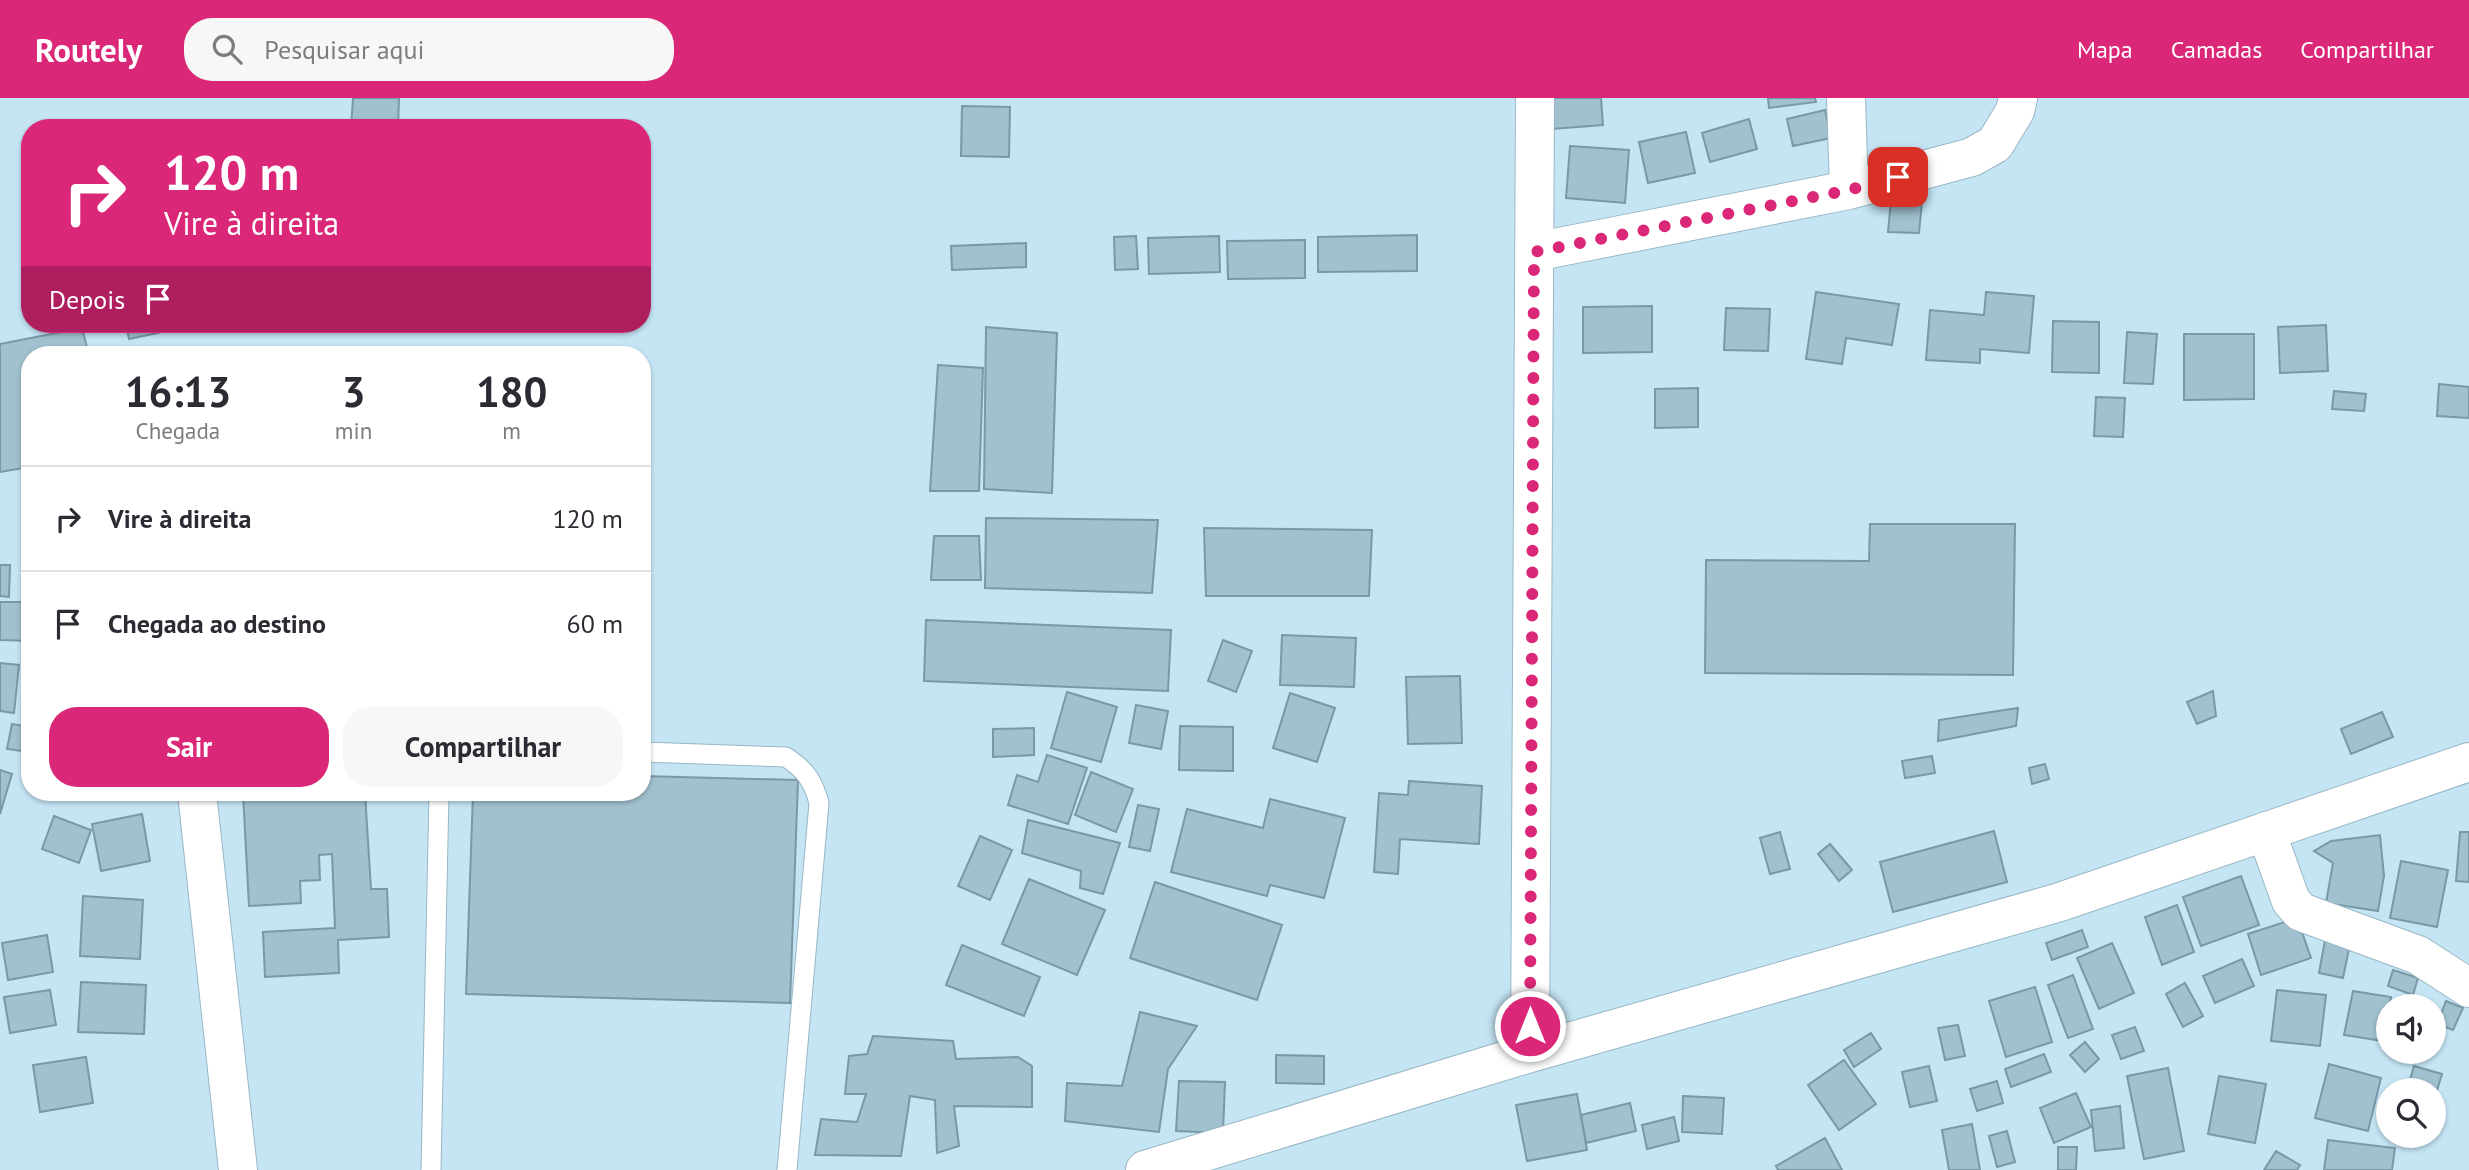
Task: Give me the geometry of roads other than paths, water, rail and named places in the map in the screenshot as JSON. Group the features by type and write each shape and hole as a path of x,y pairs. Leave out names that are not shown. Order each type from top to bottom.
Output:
{"street":[{"path":"1530,1053 1535,98"},
{"path":"1846,98 1849,190"},
{"path":"1534,252 1849,190 1972,157 1995,144 2015,111 2018,98"},
{"path":"1145,1170 1530,1053 2060,902 2469,762"},
{"path":"198,801 238,1170"},
{"path":"2266,831 2291,901 2301,912 2418,955 2469,988"}],"lane":[{"path":"651,752 786,757 814,782 819,803 788,1170"},
{"path":"431,1170 439,801"}]}
